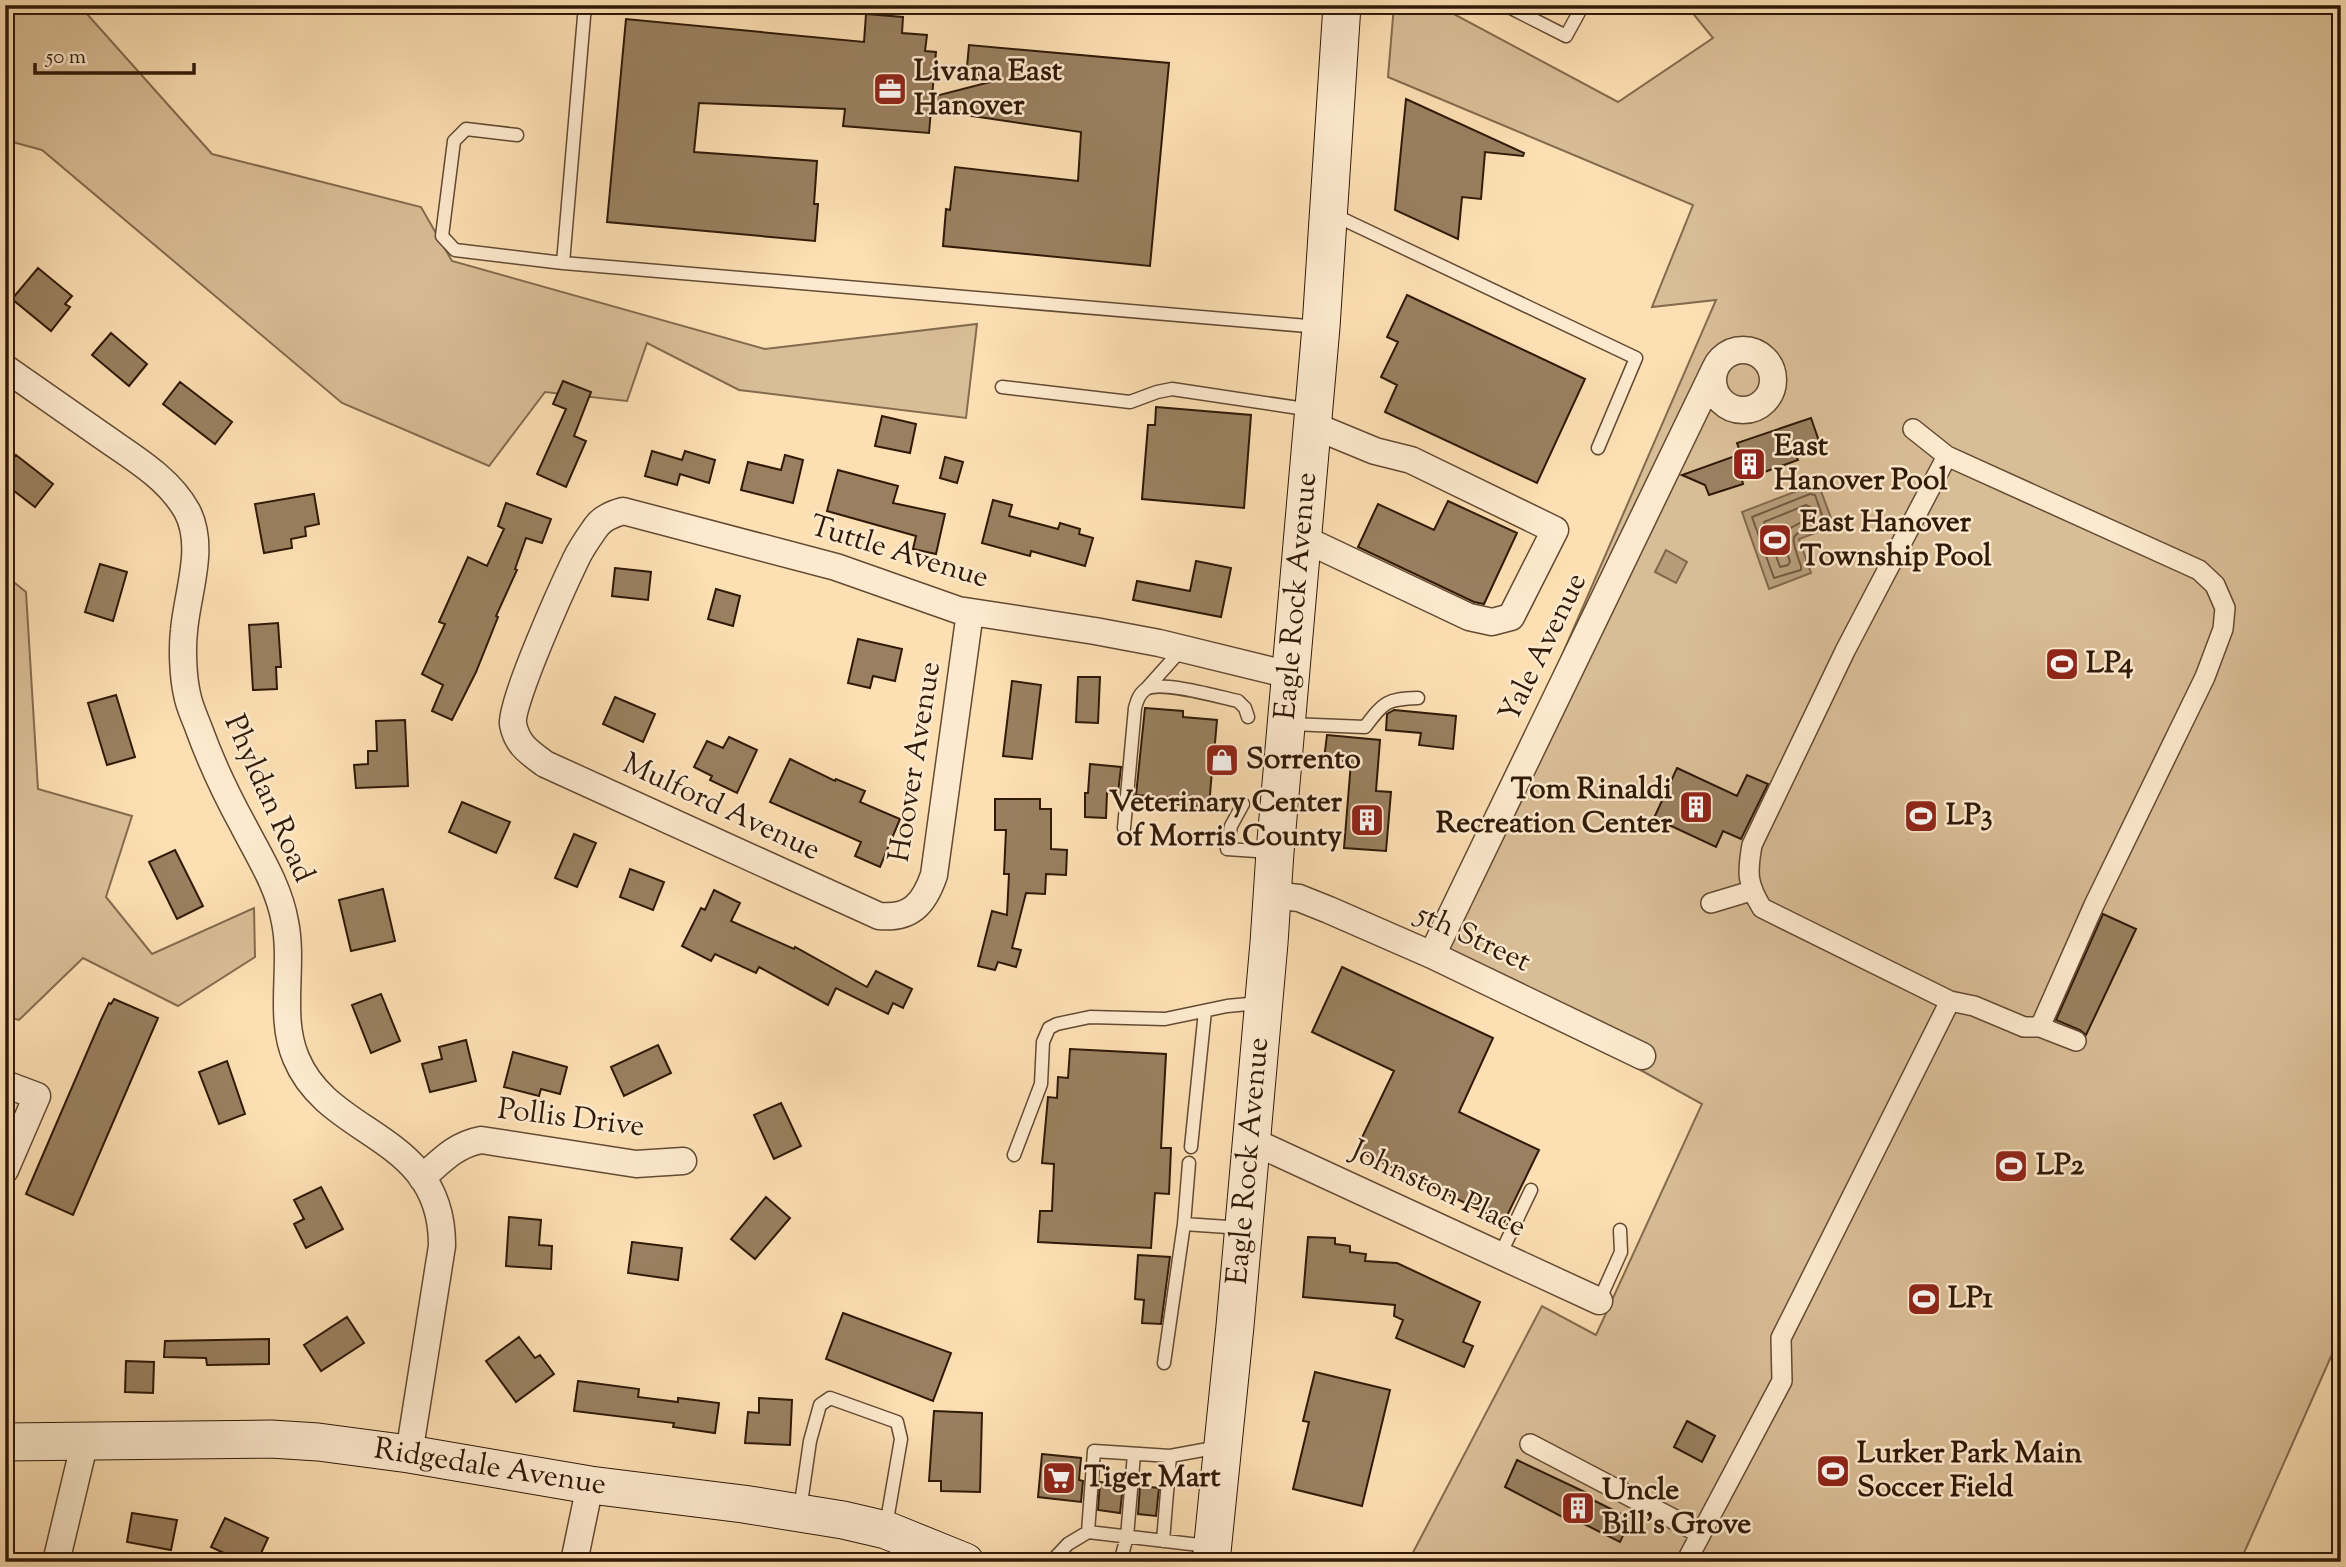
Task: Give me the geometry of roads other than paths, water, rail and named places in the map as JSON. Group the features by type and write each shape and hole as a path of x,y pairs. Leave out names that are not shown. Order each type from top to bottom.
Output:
{"main road":[{"name":"Eagle Rock Avenue","path":"1207,1557 1223,1447 1263,1003 1321,327 1342,5"},
{"name":"Ridgedale Avenue","path":"5,1442 271,1439 318,1442 409,1454 590,1485 843,1520 886,1530 965,1562"}],"street":[{"name":"Phyldan Road","path":"5,368 170,486 188,513 195,541 183,633 187,695 226,793 273,881 286,922 289,1027 295,1056 308,1081 323,1097 392,1146 422,1178 436,1203 440,1217 442,1246 409,1454"},
{"name":"Yale Avenue","path":"1432,956 1715,369"},
{"path":"1302,538 1469,617 1492,622 1511,617 1555,530 1411,460 1375,451 1312,417"},
{"path":"1913,429 1947,456 2199,570 2215,585 2225,608 2223,629 2205,677 2094,905 2040,1027"},
{"path":"1947,456 1845,651 1752,845 1748,868 1751,891 1762,908 1950,1000 1974,1006 2024,1027 2040,1027 2076,1041"},
{"name":"Tuttle Avenue","path":"517,737 512,720 516,706 577,556 598,524 623,511 836,567 958,610 1095,631 1290,675"},
{"name":"Hoover Avenue","path":"907,913 928,893 934,875 971,612"},
{"name":"Mulford Avenue","path":"517,737 522,748 545,764 879,916 893,918 907,913"},
{"path":"1711,903 1751,891"},
{"name":"5th Street","path":"1272,895 1299,898 1432,956 1642,1056"},
{"path":"1686,1562 1782,1381 1781,1338 1950,1000"},
{"path":"5,1084 37,1096 5,1170"},
{"name":"Pollis Drive","path":"422,1178 454,1150 481,1140 636,1164 683,1161"},
{"name":"Johnston Place","path":"1250,1140 1599,1301"},
{"path":"56,1562 85,1441"},
{"path":"1530,1444 1700,1533"},
{"path":"574,1562 590,1485"}],"lane":[{"path":"562,262 585,5"},
{"path":"1505,5 1566,36 1583,5"},
{"path":"517,135 466,129 454,141 442,236 455,250 562,262 1321,327"},
{"path":"1329,212 1636,358 1598,448"},
{"path":"1002,387 1130,402 1172,389 1312,417"},
{"path":"1125,828 1135,708 1139,696 1182,649"},
{"path":"1147,689 1160,685 1238,701 1248,716"},
{"path":"1287,724 1365,727 1385,704 1395,699 1418,698"},
{"path":"1243,804 1231,826 1227,849 1275,852"},
{"path":"1014,1155 1041,1084 1043,1042 1049,1028 1090,1017 1165,1020 1227,1006 1263,1003"},
{"path":"1191,1147 1205,1011"},
{"path":"1164,1363 1184,1224 1189,1163"},
{"path":"1500,1255 1531,1190"},
{"path":"1184,1224 1243,1228"},
{"path":"1599,1301 1621,1251 1620,1230"},
{"path":"799,1513 810,1441 820,1405 830,1398 897,1422 901,1438 886,1530"},
{"path":"1088,1532 1094,1451 1170,1456 1223,1447"},
{"path":"1119,1562 1127,1537 1134,1454"},
{"path":"1163,1541 1170,1456"},
{"path":"1051,1562 1068,1544 1088,1532 1163,1541 1207,1557"}],"water":[{"path":"1818,483 1834,526 1799,539 1811,573 1769,589 1742,512"},
{"path":"1666,550 1687,562 1676,583 1655,572"}],"place":[{"name":"Livana East Hanover","path":"890,89"},
{"name":"East Hanover Pool","path":"1749,464"},
{"name":"East Hanover Township Pool","path":"1775,540"},
{"name":"LP4","path":"2062,664"},
{"name":"Sorrento","path":"1222,760"},
{"name":"Tom Rinaldi Recreation Center","path":"1696,807"},
{"name":"LP3","path":"1921,816"},
{"name":"Veterinary Center of Morris County","path":"1367,820"},
{"name":"LP2","path":"2011,1166"},
{"name":"LP1","path":"1924,1299"},
{"name":"Lurker Park Main Soccer Field","path":"1833,1471"},
{"name":"Tiger Mart","path":"1059,1478"},
{"name":"Uncle Bill's Grove","path":"1578,1508"}]}
